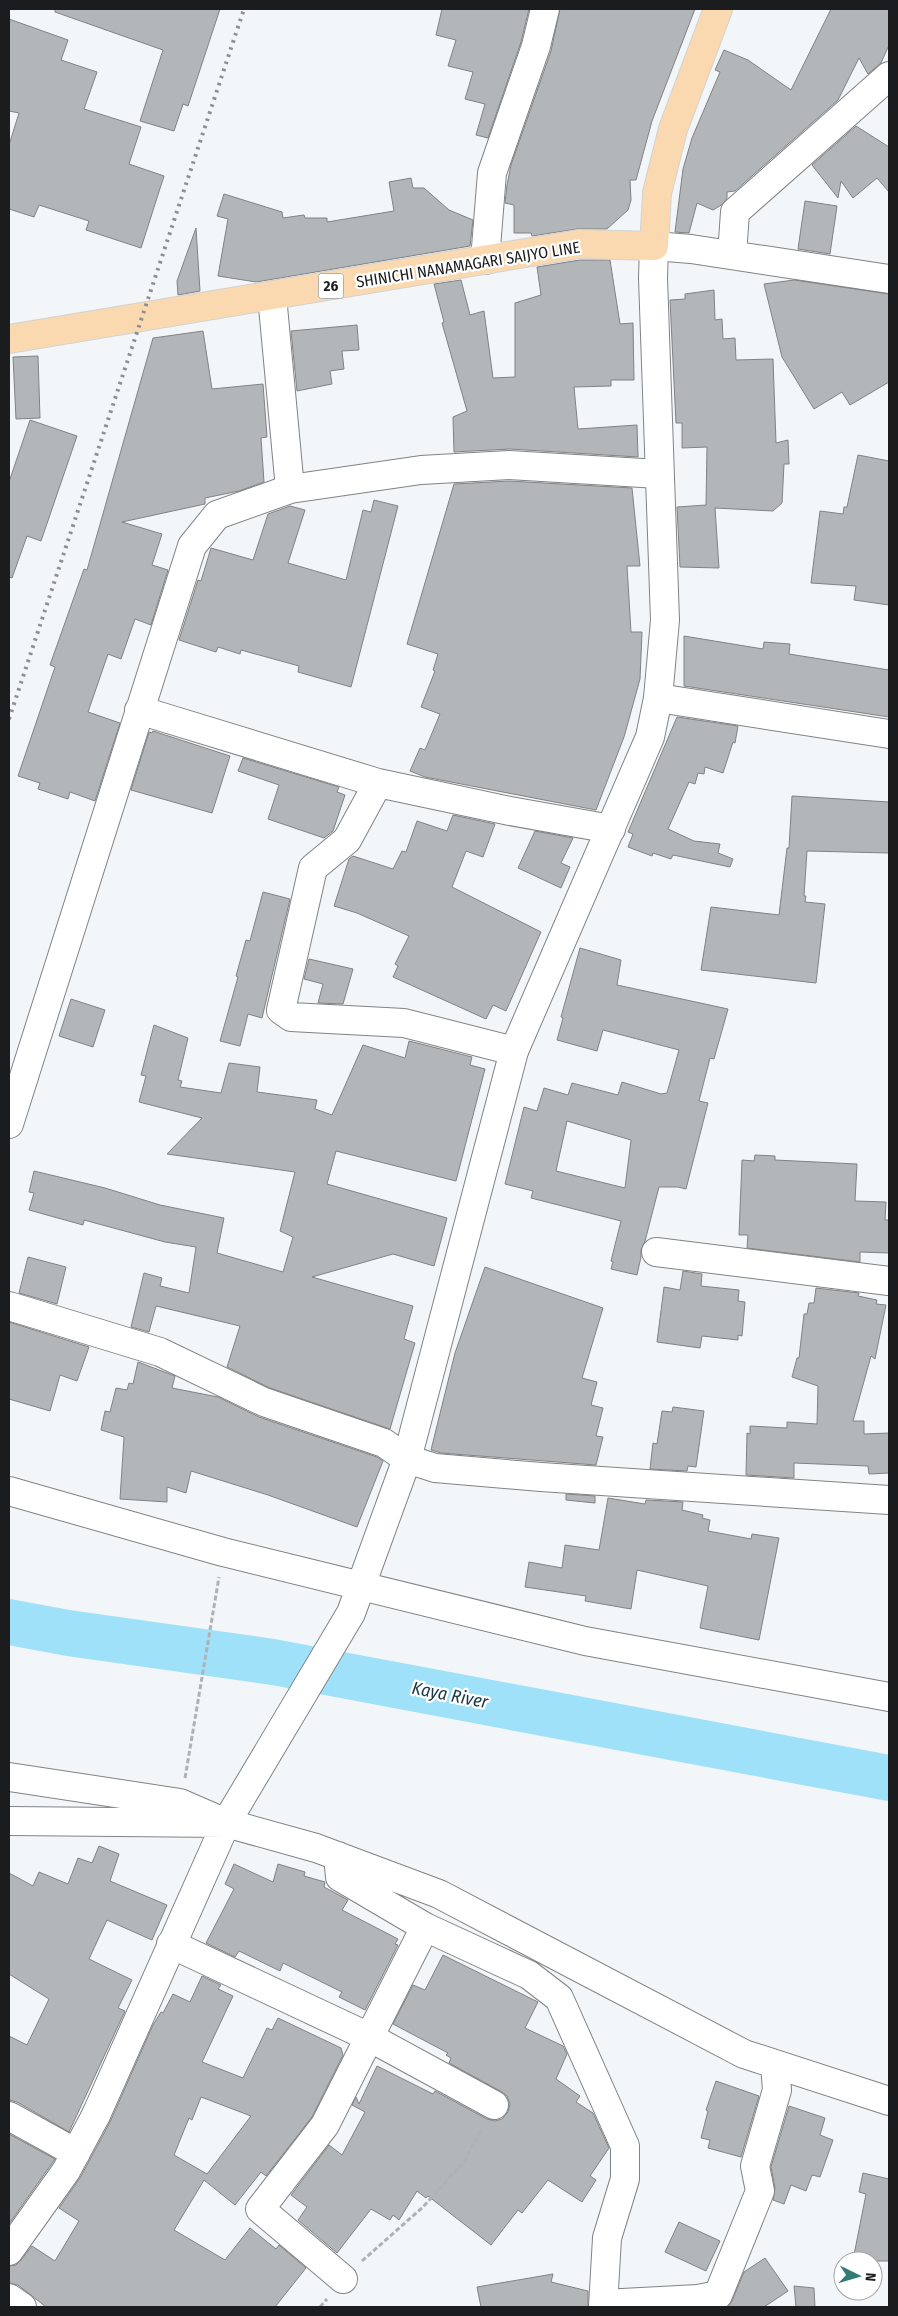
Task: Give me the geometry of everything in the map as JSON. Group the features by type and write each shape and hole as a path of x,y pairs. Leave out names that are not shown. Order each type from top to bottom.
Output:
{"main road":[{"path":"654,246 658,193 673,129 718,9"},
{"name":"SHINICHI NANAMAGARI SAIJYO LINE","path":"9,339 579,244 654,246"}],"street":[{"path":"485,260 492,173 536,46 545,9"},
{"path":"732,255 735,212 889,76"},
{"path":"9,2251 66,2171 96,2115 226,1823 351,1613 407,1460 514,1050 650,737 658,698 665,620 653,278 654,246 732,255 889,279"},
{"path":"272,296 290,489"},
{"path":"9,1124 192,546 217,515 290,489 421,470 509,465 659,474"},
{"path":"658,698 889,734"},
{"path":"139,710 378,783 611,828"},
{"path":"378,783 347,840 313,868 281,1010 291,1017 404,1023 514,1050"},
{"path":"656,1252 889,1281"},
{"path":"9,1306 160,1352 264,1402 384,1444 407,1460 435,1468 541,1477 889,1500"},
{"path":"9,1491 223,1552 585,1641 889,1697"},
{"path":"9,1777 180,1803 226,1823 338,1856 438,1894 744,2054 889,2101"},
{"path":"9,1821 226,1823"},
{"path":"338,1856 340,1877 425,1927 529,1975 559,1998 625,2146 625,2179 608,2238 603,2306 698,2300 718,2295 760,2191 754,2166 777,2090 775,2064"},
{"path":"343,2279 260,2209 325,2125 425,1927"},
{"path":"171,1944 369,2038 494,2105"},
{"path":"9,2116 76,2152"},
{"path":"9,2298 22,2307"}],"path":[{"path":"180,1803 223,1552"},
{"path":"320,2307 343,2279 423,2207 464,2162 494,2105"}],"building":[{"path":"55,9 220,9 188,106 183,104 174,131 140,121 163,50 55,12"},
{"path":"442,9 529,9 521,42 488,138 476,135 485,104 465,99 473,72 448,66 456,40 436,35"},
{"path":"560,9 695,9 652,121 636,180 630,180 631,200 628,210 607,229 577,229 532,236 531,233 514,233 514,205 505,203 507,185 511,165 551,51"},
{"path":"831,9 889,9 889,45 881,63 868,74 859,58 838,100 735,191 727,192 727,198 723,204 713,210 697,203 689,233 675,232 683,169 692,138 720,72 715,70 724,50 748,60 791,90"},
{"path":"9,19 68,40 61,60 97,72 84,109 141,127 129,164 164,176 141,248 86,230 89,221 39,205 34,217 9,209 9,145 19,113 9,111"},
{"path":"856,126 889,147 889,192 877,178 853,198 841,181 838,198 812,165"},
{"path":"411,178 413,188 424,188 449,210 473,220 470,246 256,282 218,276 228,219 217,216 224,194 282,212 283,218 304,215 305,218 327,218 327,222 394,211 389,182"},
{"path":"805,201 837,206 830,254 798,249"},
{"path":"196,228 200,291 178,295 177,281"},
{"path":"580,260 610,260 620,324 633,323 634,380 611,380 611,386 574,387 578,429 637,425 638,457 510,449 454,452 453,417 467,411 442,323 444,322 434,284 461,280 470,315 484,311 493,378 515,377 515,303 541,295 537,267"},
{"path":"794,280 889,294 889,382 850,405 842,392 814,409 782,357 764,284"},
{"path":"714,290 715,320 722,319 723,339 735,338 736,360 773,359 776,443 788,440 789,464 784,464 782,503 773,511 715,508 719,568 680,567 677,507 706,505 707,447 682,448 682,423 676,423 670,300 685,299 685,294"},
{"path":"357,325 359,350 342,351 344,369 330,371 332,384 297,391 291,331"},
{"path":"203,331 212,389 263,384 267,437 261,438 264,482 239,491 205,498 205,504 122,522 162,534 152,565 168,570 151,625 135,619 121,659 108,654 88,712 120,723 95,801 70,792 68,799 38,789 40,783 18,776 55,667 50,665 84,569 87,570 153,338"},
{"path":"38,356 40,418 16,419 13,357"},
{"path":"30,420 77,436 41,541 27,536 12,578 9,577 9,482"},
{"path":"858,455 889,461 889,605 854,600 856,586 811,583 820,511 843,514 844,507 847,507"},
{"path":"509,481 632,488 640,566 627,566 631,632 642,632 640,679 624,737 596,810 425,777 410,771 420,748 425,750 440,714 421,707 435,671 433,670 438,654 407,644 454,484"},
{"path":"374,500 398,506 351,687 298,672 299,666 241,650 240,654 218,647 216,652 179,640 198,580 201,581 211,548 253,560 268,514 290,506 305,510 288,563 346,580 363,510 371,512"},
{"path":"684,636 763,649 764,642 790,644 789,654 889,670 889,717 684,686"},
{"path":"677,717 738,726 735,743 733,742 723,773 705,767 704,774 698,773 695,784 689,782 668,829 694,841 720,844 718,853 733,859 730,867 673,855 671,859 653,853 652,856 628,847 633,834 628,832"},
{"path":"153,731 230,756 212,813 131,790 149,732 152,733"},
{"path":"243,758 339,787 337,792 345,795 333,831 324,838 268,819 279,785 238,771"},
{"path":"792,796 889,802 889,853 807,851 805,902 825,904 816,983 701,970 711,907 779,915 787,848 789,848"},
{"path":"453,815 495,824 483,857 466,851 452,887 541,932 506,1011 493,1005 486,1019 393,977 398,966 395,964 409,936 357,913 334,906 349,859 353,856 393,869 402,851 406,852 417,821 447,831"},
{"path":"535,831 573,838 561,863 570,867 561,888 518,868"},
{"path":"263,892 290,899 262,1018 248,1014 240,1046 220,1041 246,940 250,941"},
{"path":"580,948 621,960 617,985 728,1009 714,1059 710,1058 699,1101 708,1103 686,1189 659,1187 641,1250 637,1275 611,1269 613,1262 611,1261 621,1221 531,1198 533,1191 505,1184 524,1107 537,1111 544,1088 568,1095 572,1083 618,1095 622,1082 661,1094 667,1093 679,1050 603,1030 597,1051 557,1040 563,1018 561,1017","holes":["567,1121 631,1140 625,1188 556,1171"]},
{"path":"309,959 353,969 343,1004 318,1003 323,984 304,979"},
{"path":"71,999 105,1010 93,1047 59,1036"},
{"path":"154,1025 188,1038 178,1080 182,1081 180,1087 221,1093 229,1063 260,1067 257,1092 317,1100 315,1109 332,1115 363,1045 405,1058 409,1041 472,1057 470,1065 485,1069 456,1181 336,1151 327,1184 447,1218 434,1266 393,1254 312,1277 413,1306 404,1339 415,1343 390,1429 270,1388 227,1367 240,1326 156,1306 149,1332 131,1327 144,1273 162,1278 160,1286 189,1293 196,1247 165,1242 84,1220 83,1225 29,1210 34,1193 29,1192 34,1171 105,1188 160,1205 224,1218 217,1253 283,1272 293,1237 280,1231 295,1172 167,1154 202,1118 139,1102 146,1076 141,1075"},
{"path":"755,1155 775,1156 775,1160 857,1164 855,1201 886,1202 885,1220 889,1220 889,1253 860,1252 860,1262 747,1248 748,1235 739,1235 742,1160 754,1161"},
{"path":"28,1257 66,1267 57,1304 19,1293"},
{"path":"485,1267 603,1308 582,1378 597,1382 591,1405 603,1408 596,1436 603,1437 596,1465 441,1453 431,1450 455,1353"},
{"path":"683,1271 702,1274 701,1286 739,1290 738,1301 745,1302 742,1336 738,1335 738,1340 702,1336 700,1348 657,1342 664,1287 680,1290"},
{"path":"816,1288 859,1293 858,1296 877,1300 876,1304 886,1305 875,1359 871,1356 853,1421 864,1421 864,1434 889,1433 889,1473 869,1474 868,1466 794,1463 794,1478 746,1475 747,1433 750,1434 750,1426 787,1428 787,1422 817,1424 818,1386 792,1377 797,1358 799,1358 804,1314 807,1314 809,1303 814,1303"},
{"path":"9,1322 89,1347 77,1381 60,1375 50,1411 9,1399"},
{"path":"138,1362 175,1376 172,1388 218,1397 259,1417 377,1457 383,1461 357,1527 268,1495 191,1471 186,1493 167,1487 167,1502 120,1499 124,1437 101,1430 105,1411 110,1412 116,1388 127,1390 129,1383 133,1384"},
{"path":"673,1407 704,1411 696,1467 688,1466 687,1471 650,1469 653,1443 657,1444 662,1411 672,1412"},
{"path":"566,1494 595,1496 595,1503 566,1500"},
{"path":"608,1498 645,1504 646,1500 683,1502 682,1510 703,1515 702,1518 710,1520 708,1531 751,1539 752,1534 779,1538 759,1640 700,1628 708,1586 637,1570 631,1609 585,1601 586,1596 525,1587 529,1562 562,1568 565,1545 599,1550"},
{"path":"99,1846 119,1854 110,1881 167,1905 152,1940 107,1920 89,1959 132,1980 118,2008 125,2011 69,2132 17,2102 9,2100 9,2036 27,2045 49,1999 9,1974 9,1873 33,1886 39,1872 68,1884 78,1858 92,1863"},
{"path":"234,1864 273,1882 278,1864 305,1872 304,1876 325,1882 324,1887 348,1900 342,1910 398,1939 395,1944 398,1945 365,2010 339,1997 342,1992 283,1963 280,1971 239,1951 235,1957 206,1943 234,1889 225,1884"},
{"path":"443,1955 538,2002 525,2028 563,2046 567,2054 556,2079 580,2096 576,2102 593,2113 609,2148 590,2176 596,2180 582,2202 548,2180 522,2213 518,2210 491,2245 428,2196 426,2198 417,2191 399,2220 393,2215 390,2220 371,2209 337,2253 298,2220 307,2207 291,2195 329,2145 342,2155 365,2112 352,2105 356,2097 359,2104 377,2066 433,2094 435,2091 487,2119 495,2121 502,2119 508,2112 510,2104 507,2096 502,2092 449,2063 451,2058 446,2055 448,2053 393,2024 413,1985 425,1990"},
{"path":"202,1976 221,1985 218,1989 233,1996 202,2062 243,2078 267,2028 272,2030 278,2018 341,2048 343,2055 312,2117 266,2176 261,2172 235,2205 204,2180 174,2230 225,2260 250,2228 276,2249 279,2245 306,2268 275,2307 46,2307 18,2285 9,2283 9,2266 16,2265 32,2246 55,2261 79,2221 59,2208 80,2178 110,2122 153,2025 161,2012 163,2013 173,1994 190,2002","holes":["201,2097 251,2116 207,2174 174,2155 189,2118 192,2120"]},
{"path":"716,2081 759,2096 741,2157 708,2148 710,2140 701,2138 708,2111 706,2110"},
{"path":"789,2106 825,2118 820,2135 833,2140 820,2177 812,2175 806,2191 791,2185 784,2204 773,2200 775,2188 771,2167"},
{"path":"9,2134 55,2159 9,2224"},
{"path":"863,2173 889,2179 889,2261 883,2261 883,2251 855,2251 866,2194 859,2192"},
{"path":"679,2222 720,2241 706,2271 665,2252"},
{"path":"765,2258 788,2291 764,2307 728,2307 744,2272"},
{"path":"553,2274 551,2282 588,2291 588,2307 481,2307 477,2287"},
{"path":"794,2286 814,2288 815,2307 796,2307"}],"waterway":[{"name":"Kaya River","path":"9,1622 68,1633 273,1662 889,1778"}],"railway":[{"path":"9,719 244,9"}]}
